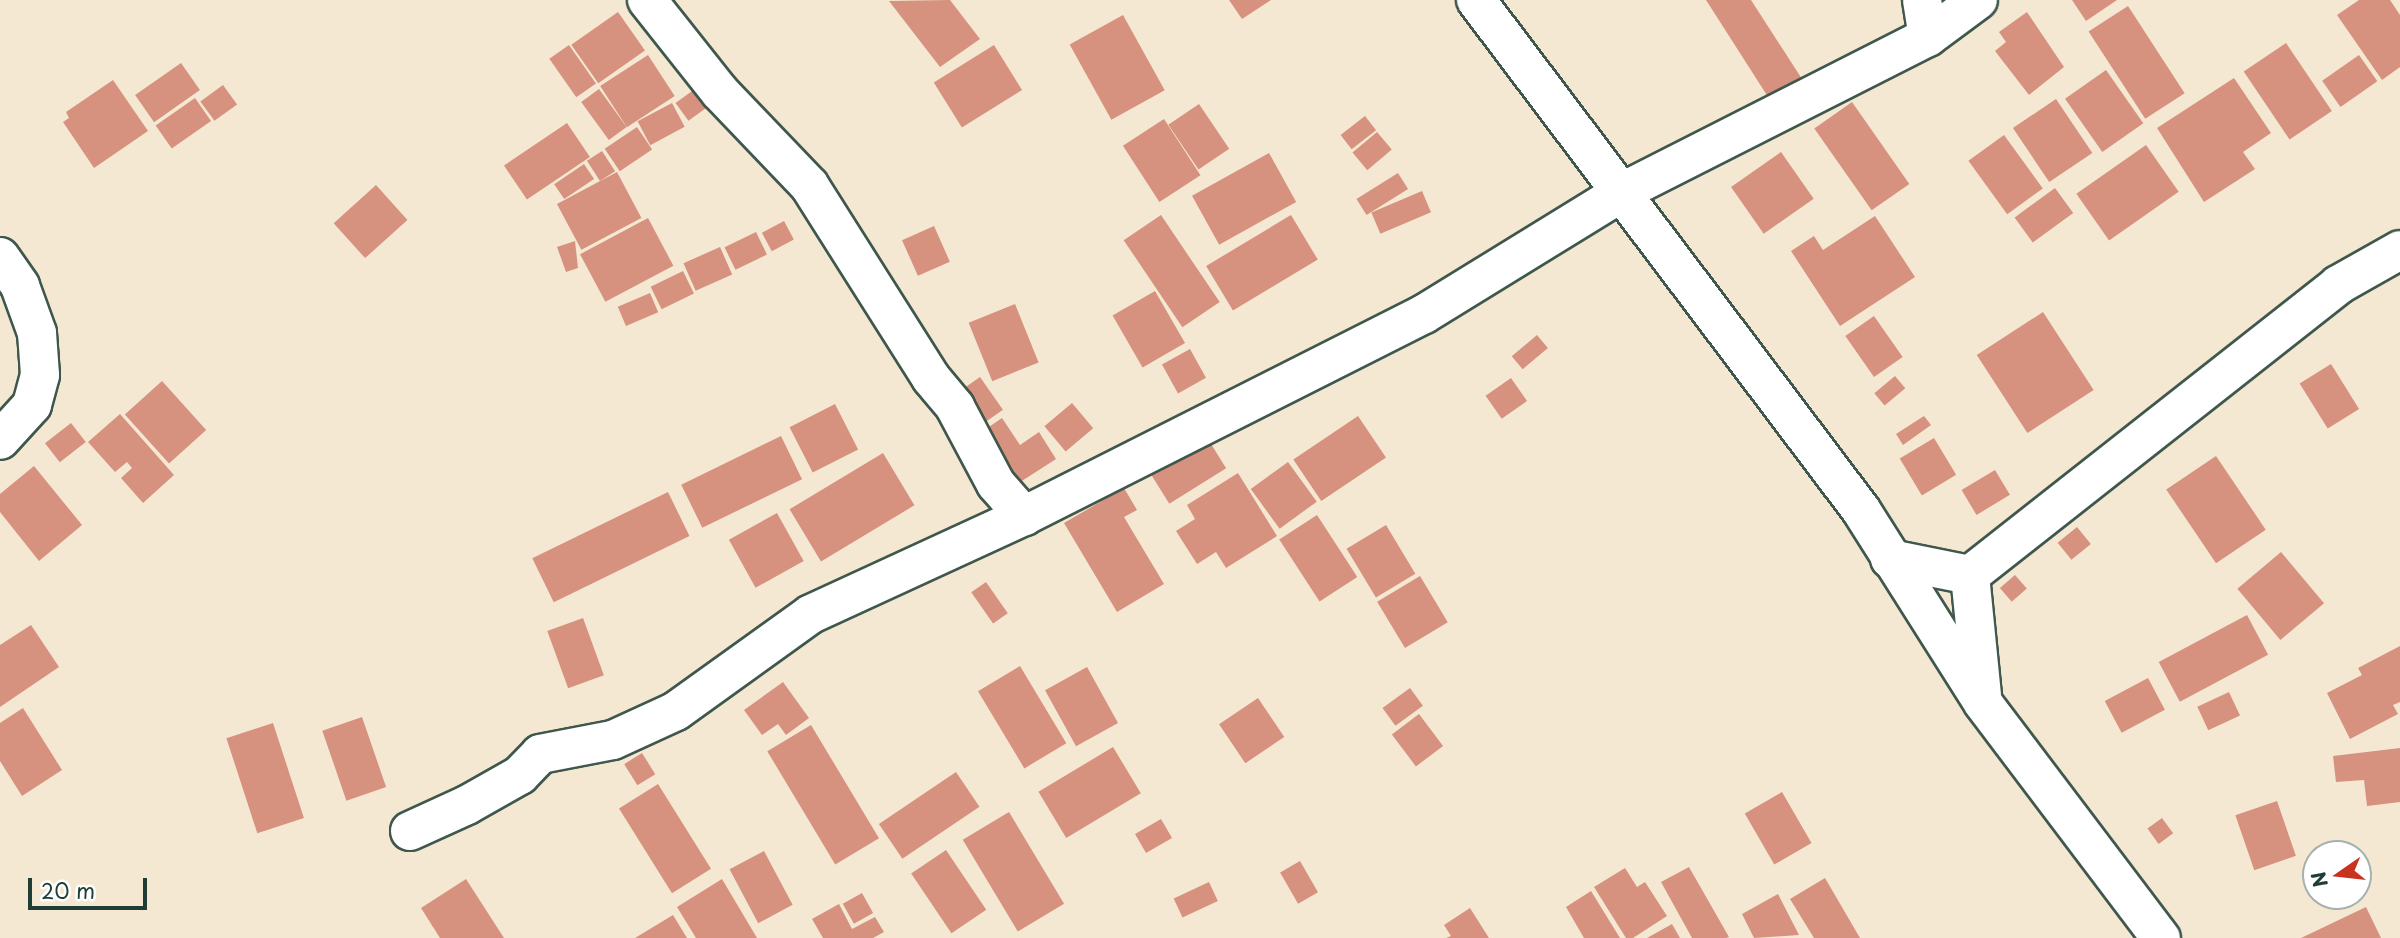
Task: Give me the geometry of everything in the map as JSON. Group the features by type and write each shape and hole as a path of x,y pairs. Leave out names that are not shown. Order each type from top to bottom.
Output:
{"street":[{"path":"647,0 720,92 809,185 931,379 955,407 996,485 1024,516"},
{"path":"1476,0 1861,510 1983,702 2161,938"},
{"path":"1922,0 1928,37"},
{"path":"410,831 455,811 520,775 540,754 613,740 676,711 811,614 1024,516 1424,314 1622,192 1928,37 1978,0"},
{"path":"1890,559 1970,575 2338,285 2400,250"},
{"path":"0,257 20,286 37,333 40,375 32,405 0,440"},
{"path":"1970,575 1983,702"}],"building":[{"path":"950,0 980,39 940,67 889,1"},
{"path":"1229,0 1271,0 1242,19"},
{"path":"1706,0 1751,0 1802,79 1770,100"},
{"path":"2072,0 2117,0 2086,21"},
{"path":"2359,0 2390,0 2400,15 2400,67 2382,80 2337,15"},
{"path":"2128,6 2185,93 2145,119 2089,32"},
{"path":"618,12 645,51 598,83 571,45"},
{"path":"2027,12 2064,67 2029,95 1995,51 2006,42 1999,32"},
{"path":"1123,15 1165,90 1111,120 1070,45"},
{"path":"2286,43 2332,111 2290,139 2244,72"},
{"path":"569,45 596,84 576,97 549,59"},
{"path":"994,45 1022,90 962,128 934,83"},
{"path":"648,55 675,96 627,127 600,86"},
{"path":"2359,55 2377,81 2340,107 2322,81"},
{"path":"181,63 200,90 154,122 135,95"},
{"path":"2106,70 2143,123 2102,152 2065,99"},
{"path":"2234,78 2271,133 2243,152 2255,169 2204,202 2157,128"},
{"path":"113,80 148,131 94,168 63,122 69,118 66,112"},
{"path":"223,85 237,104 214,121 200,101"},
{"path":"699,86 712,104 688,121 676,103"},
{"path":"599,89 627,127 609,140 581,102"},
{"path":"195,98 211,121 172,148 156,126"},
{"path":"2056,99 2092,153 2049,182 2013,128"},
{"path":"1852,102 1909,184 1872,210 1814,128"},
{"path":"672,103 685,127 650,145 638,121"},
{"path":"1199,104 1229,149 1199,169 1168,125"},
{"path":"1365,116 1376,130 1352,149 1341,135"},
{"path":"1164,119 1200,175 1159,202 1123,146"},
{"path":"567,123 590,157 527,199 504,165"},
{"path":"637,127 652,149 620,171 605,149"},
{"path":"1377,132 1392,150 1367,170 1352,153"},
{"path":"2004,135 2043,188 2007,214 1968,161"},
{"path":"2146,145 2179,192 2109,240 2076,194"},
{"path":"602,151 615,171 600,181 587,161"},
{"path":"1781,152 1814,199 1764,234 1731,187"},
{"path":"1269,153 1296,202 1219,245 1192,196"},
{"path":"584,164 594,179 564,199 554,184"},
{"path":"617,172 641,218 581,250 557,204"},
{"path":"1398,173 1408,189 1367,215 1356,199"},
{"path":"376,185 407,220 365,258 334,223"},
{"path":"2055,188 2073,213 2033,242 2015,217"},
{"path":"1422,191 1431,212 1380,234 1371,212"},
{"path":"1161,215 1220,302 1182,327 1124,240"},
{"path":"1291,215 1318,260 1233,311 1206,266"},
{"path":"1875,216 1915,277 1840,326 1791,251 1814,236 1823,250"},
{"path":"648,218 673,266 605,302 580,254"},
{"path":"784,221 794,240 772,251 762,233"},
{"path":"934,226 950,262 918,276 902,240"},
{"path":"756,232 767,254 736,270 725,247"},
{"path":"575,241 578,268 566,272 557,247"},
{"path":"720,247 732,274 696,291 683,263"},
{"path":"683,271 694,293 662,309 651,287"},
{"path":"1155,291 1185,343 1143,367 1113,316"},
{"path":"650,293 658,312 626,326 618,307"},
{"path":"1015,304 1039,362 992,381 969,323"},
{"path":"2043,312 2094,390 2027,433 1977,355"},
{"path":"1874,316 1903,357 1874,377 1845,336"},
{"path":"1537,335 1548,348 1523,369 1512,356"},
{"path":"1190,349 1206,378 1178,393 1162,365"},
{"path":"2331,364 2359,409 2328,429 2300,384"},
{"path":"1895,376 1905,388 1885,406 1874,393"},
{"path":"980,377 1003,410 978,428 955,395"},
{"path":"1511,378 1527,401 1502,419 1486,396"},
{"path":"162,381 206,430 169,464 125,414"},
{"path":"1072,403 1093,428 1066,451 1044,426"},
{"path":"835,404 858,449 813,473 790,427"},
{"path":"120,414 174,475 143,503 121,478 132,468 127,462 115,472 88,442"},
{"path":"1358,416 1386,457 1321,501 1293,460"},
{"path":"1924,416 1931,425 1903,445 1896,434"},
{"path":"1002,418 1020,445 1039,432 1056,459 1011,488 977,435"},
{"path":"71,423 86,442 60,462 45,443"},
{"path":"781,436 802,479 702,528 681,485"},
{"path":"1206,436 1226,468 1169,504 1149,472"},
{"path":"1934,438 1956,475 1922,495 1900,459"},
{"path":"883,453 914,505 821,561 790,509"},
{"path":"2216,456 2266,530 2216,563 2166,490"},
{"path":"1288,462 1317,502 1280,529 1251,489"},
{"path":"34,466 82,525 39,561 0,512 0,494"},
{"path":"1995,470 2010,495 1977,515 1962,490"},
{"path":"1238,473 1277,536 1226,568 1216,552 1197,564 1176,531 1195,519 1187,505"},
{"path":"1124,488 1137,510 1124,517 1164,584 1117,612 1064,523"},
{"path":"668,492 689,536 554,602 532,558"},
{"path":"777,513 804,561 756,588 729,540"},
{"path":"1317,515 1357,577 1320,602 1279,540"},
{"path":"1386,525 1415,574 1376,598 1347,549"},
{"path":"2077,527 2091,544 2071,560 2058,543"},
{"path":"2281,552 2324,603 2280,640 2237,589"},
{"path":"2015,575 2027,589 2012,602 2000,588"},
{"path":"1420,576 1448,622 1405,648 1377,602"},
{"path":"986,582 1008,613 993,623 971,592"},
{"path":"2247,615 2268,655 2180,702 2159,662"},
{"path":"583,618 604,675 568,688 547,631"},
{"path":"31,625 59,667 0,707 0,645"},
{"path":"2400,646 2400,702 2393,705 2398,714 2350,739 2327,693 2362,675 2358,668"},
{"path":"1020,666 1066,743 1024,768 978,691"},
{"path":"1087,667 1118,723 1076,746 1045,690"},
{"path":"2148,678 2165,710 2122,733 2105,701"},
{"path":"783,682 809,718 786,735 778,724 762,735 744,710"},
{"path":"1410,688 1423,706 1395,726 1382,708"},
{"path":"2229,692 2240,716 2208,730 2197,707"},
{"path":"1258,698 1284,737 1245,763 1219,724"},
{"path":"23,708 62,770 22,796 0,761 0,723"},
{"path":"1419,714 1443,746 1416,766 1392,734"},
{"path":"362,717 386,787 346,801 322,731"},
{"path":"273,723 304,818 257,833 226,738"},
{"path":"811,725 879,838 835,864 767,751"},
{"path":"1113,747 1141,793 1066,838 1038,792"},
{"path":"2400,748 2400,802 2367,806 2364,780 2336,782 2333,756"},
{"path":"642,753 655,774 637,785 624,764"},
{"path":"956,772 979,807 902,859 879,824"},
{"path":"658,784 711,869 672,893 619,808"},
{"path":"1782,792 1812,843 1774,865 1745,814"},
{"path":"2277,801 2296,856 2254,870 2235,815"},
{"path":"1009,812 1064,904 1018,932 963,840"},
{"path":"2162,818 2173,833 2159,844 2147,829"},
{"path":"1161,819 1172,838 1146,853 1135,834"},
{"path":"946,850 986,910 951,933 911,873"},
{"path":"764,851 793,905 758,923 730,869"},
{"path":"1300,861 1318,892 1298,904 1280,872"},
{"path":"1689,867 1729,937 1692,938 1661,882"},
{"path":"1625,868 1637,887 1645,882 1667,916 1633,938 1626,938 1594,887"},
{"path":"1825,878 1860,938 1814,938 1790,899"},
{"path":"466,879 504,938 440,938 421,908"},
{"path":"722,879 757,938 696,938 677,907"},
{"path":"1209,882 1218,901 1183,918 1174,898"},
{"path":"1591,891 1620,938 1584,938 1566,907"},
{"path":"862,893 873,913 854,924 843,904"},
{"path":"1778,894 1799,935 1754,938 1742,914"},
{"path":"839,904 852,929 875,917 884,932 873,938 823,938 812,919"},
{"path":"1470,908 1489,938 1446,938 1451,936 1444,925"},
{"path":"2360,910 2367,910 2381,938 2301,938"},
{"path":"673,915 687,938 635,938"},
{"path":"1672,924 1680,938 1647,938"}]}
